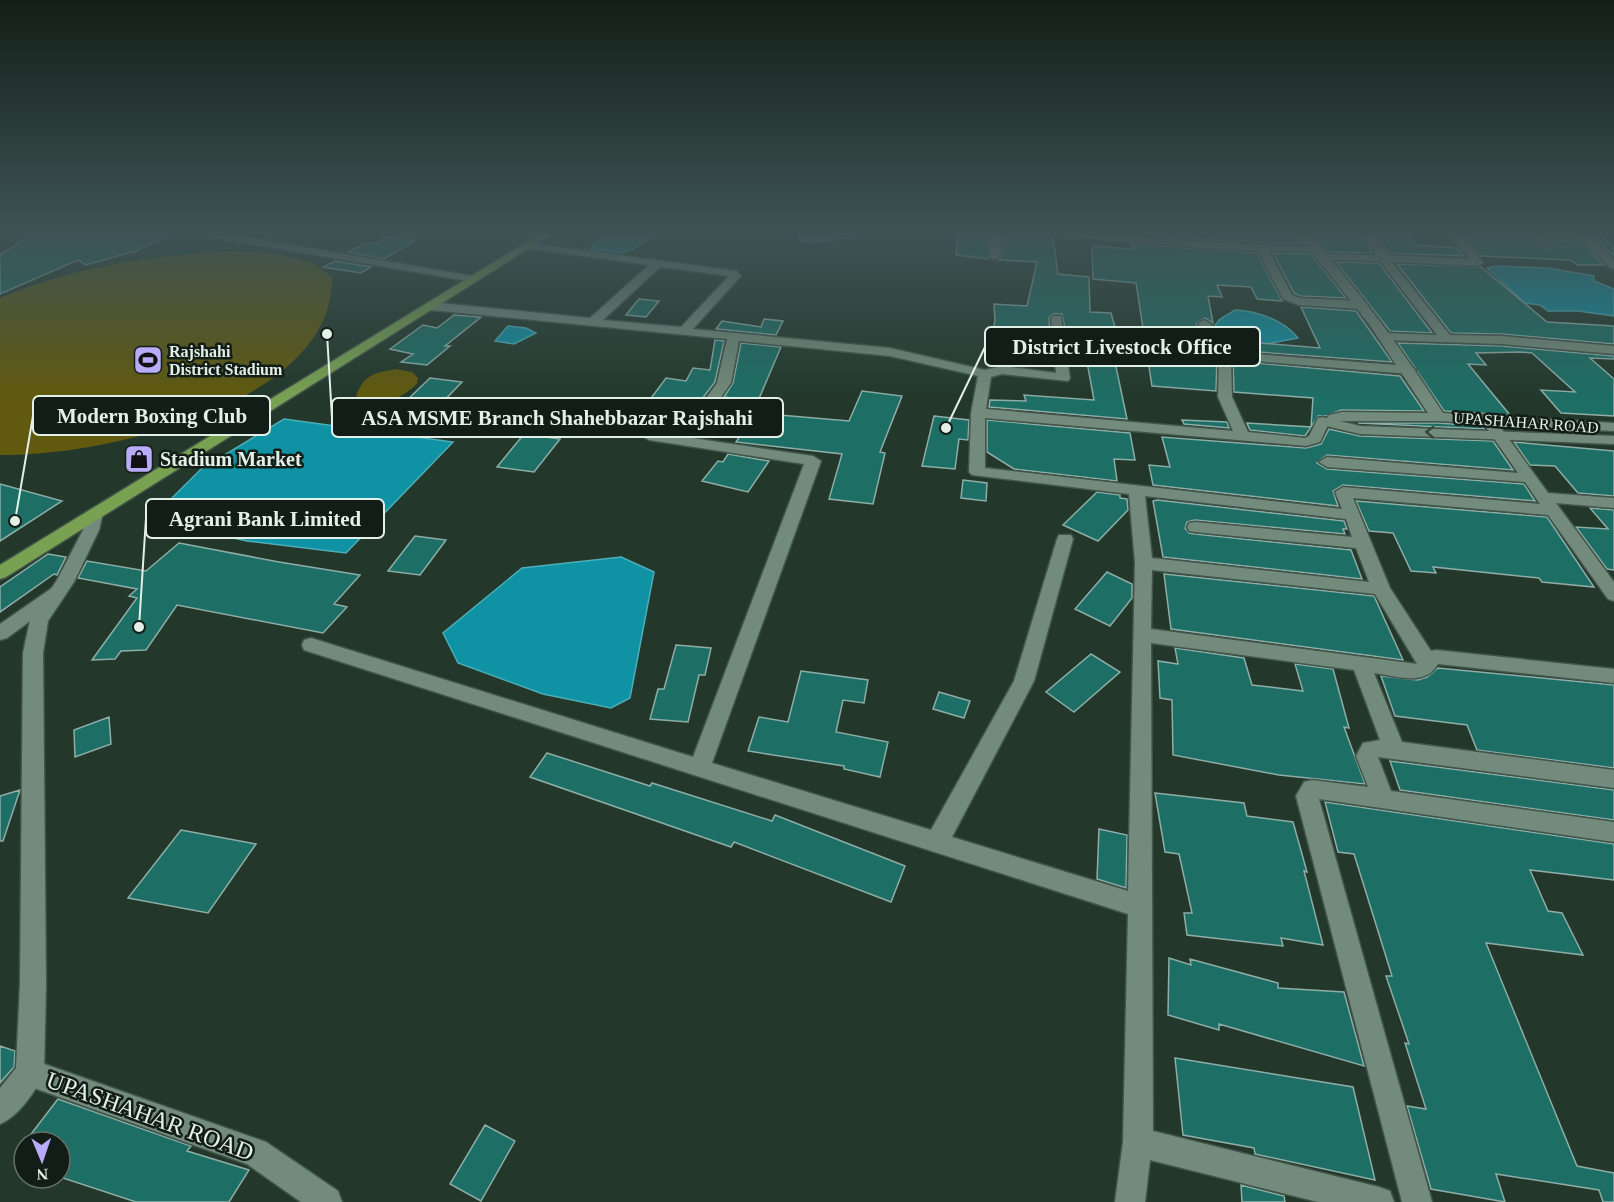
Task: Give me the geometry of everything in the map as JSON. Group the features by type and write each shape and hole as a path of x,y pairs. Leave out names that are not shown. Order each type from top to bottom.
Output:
{"main road":[{"path":"0,573 459,288"}],"street":[{"path":"593,322 630,288"},
{"path":"684,332 724,288"},
{"path":"1283,288 1287,297 1299,301 1360,305"},
{"path":"1347,288 1409,369 1438,417"},
{"path":"1407,288 1447,339"},
{"path":"430,306 890,352 985,374 1002,370 1063,378 1057,319"},
{"path":"1204,324 1220,343 1224,355 1225,397 1242,436"},
{"path":"682,441 724,383 734,336"},
{"path":"1386,337 1502,340 1614,350"},
{"path":"1224,355 1409,369"},
{"path":"985,374 978,413 977,472 1352,515"},
{"path":"978,413 1306,442 1315,439 1323,421 1360,430 1614,440"},
{"name":"UPASHAHAR ROAD","path":"1323,421 1342,416 1438,417 1614,427"},
{"path":"1488,420 1548,504 1606,573 1614,595"},
{"path":"649,436 813,461 700,767"},
{"path":"1142,635 1419,672 1426,668 1426,661 1381,589 1343,492 1315,439"},
{"path":"1327,462 1529,478"},
{"path":"1130,1202 1138,1142 1144,563 1136,489"},
{"path":"1343,492 1548,504 1614,503"},
{"path":"0,1110 30,1073 33,984 33,653 39,620 58,592 92,530 95,513"},
{"path":"1195,527 1362,543"},
{"path":"937,842 1024,681 1065,539"},
{"path":"1144,563 1381,589"},
{"path":"0,633 58,592"},
{"path":"311,645 1141,907"},
{"path":"1426,661 1436,657 1614,676"},
{"path":"1361,664 1394,750"},
{"path":"1383,799 1367,756 1370,749 1394,750 1614,779"},
{"path":"1417,1202 1307,796 1312,789 1614,832"},
{"name":"UPASHAHAR ROAD","path":"30,1073 256,1152 327,1202"},
{"path":"1138,1142 1379,1202"}],"shaded area":[{"name":"Rajshahi District Stadium","path":"25,288 330,288 322,322 295,360 254,391 204,415 149,434 94,446 43,453 0,455 0,298"},
{"path":"396,369 412,372 418,378 417,384 388,401 372,402 356,396 363,383 371,376"}],"water":[{"path":"1509,288 1614,289 1614,316 1578,311 1548,311 1540,305 1525,303"},
{"path":"1235,310 1252,312 1278,321 1298,338 1261,345 1223,334 1215,325"},
{"path":"508,326 526,328 536,333 514,344 495,341"},
{"path":"284,419 453,442 346,553 247,541 150,520 201,469"},
{"path":"621,557 654,572 630,698 611,708 543,694 458,663 443,633 522,568"}],"building":[{"path":"0,288 14,288 0,294"},
{"path":"1031,288 1089,288 1090,312 1111,313 1119,341 1111,343 1127,419 989,407 990,400 1026,401 1024,395 1094,400 1087,362 1071,361 1062,314 1053,314 1049,318 1050,336 992,333 995,321 994,304 1027,306"},
{"path":"1137,288 1218,288 1222,297 1208,296 1213,323 1205,318 1196,324 1217,355 1216,391 1152,386"},
{"path":"1252,288 1275,288 1282,301 1257,299"},
{"path":"1291,288 1338,288 1346,298 1300,296 1294,293"},
{"path":"1356,288 1398,288 1432,333 1390,331"},
{"path":"1416,288 1506,288 1547,322 1614,326 1614,344 1502,334 1451,333"},
{"path":"639,299 659,301 646,317 626,315"},
{"path":"1301,307 1356,311 1392,362 1231,350 1226,340 1320,348"},
{"path":"454,315 481,317 445,346 450,346 427,365 401,362 413,354 390,349 423,325 437,328"},
{"path":"764,319 783,321 776,335 716,329 722,321 761,327"},
{"path":"715,340 724,341 715,382 683,424 637,417 666,378 686,381 693,368 710,370"},
{"path":"741,343 781,347 758,401 724,397 733,383"},
{"path":"1398,343 1502,346 1614,356 1614,359 1590,358 1614,379 1614,416 1561,413 1541,390 1575,392 1532,353 1520,352 1476,353 1486,365 1468,364 1510,415 1444,411"},
{"path":"1233,361 1400,376 1424,411 1341,410 1326,416 1318,416 1311,427 1313,398 1234,392"},
{"path":"430,378 462,382 435,410 401,406"},
{"path":"862,391 902,396 880,452 885,453 873,504 829,499 842,454 736,442 756,413 849,421"},
{"path":"934,416 969,420 968,440 959,439 955,469 922,466"},
{"path":"987,420 1130,433 1135,460 1114,459 1117,481 1014,469 987,452"},
{"path":"1182,420 1227,422 1229,428 1184,424"},
{"path":"1247,423 1311,427 1305,436 1250,430"},
{"path":"1358,423 1438,423 1482,426 1484,429"},
{"path":"1329,429 1360,436 1493,441 1513,470 1327,455 1317,463 1327,469 1524,484 1535,501 1343,485 1333,491 1338,506 1153,485 1149,465 1170,467 1162,437 1306,448 1321,444"},
{"path":"524,434 560,439 534,472 497,467"},
{"path":"1514,442 1614,451 1614,496 1578,493 1555,466 1530,465"},
{"path":"728,454 769,461 748,492 702,481 718,461 723,462"},
{"path":"963,480 987,483 986,501 961,498"},
{"path":"0,484 62,501 0,541"},
{"path":"1097,492 1120,495 1120,498 1127,499 1128,510 1098,541 1063,525"},
{"path":"1153,501 1344,521 1347,529 1343,529 1345,534 1195,520 1187,522 1185,528 1189,533 1195,534 1351,550 1362,579 1163,557"},
{"path":"1356,501 1547,517 1594,587 1542,582 1539,578 1433,567 1436,573 1411,571 1393,533 1369,531"},
{"path":"1590,508 1614,510 1614,570 1607,569 1576,527 1608,529"},
{"path":"415,536 446,540 420,575 388,571"},
{"path":"179,543 360,575 334,604 347,607 323,633 177,605 146,650 121,651 115,659 92,660 137,598 129,596 137,589 78,578 87,561 146,571"},
{"path":"48,554 66,557 57,575 54,574 0,612 0,587"},
{"path":"1107,572 1132,584 1132,598 1110,626 1075,609"},
{"path":"1164,574 1374,596 1403,660 1171,629"},
{"path":"676,645 711,648 705,675 699,675 688,722 650,719 658,689 664,689"},
{"path":"1175,648 1244,658 1252,685 1303,691 1295,664 1333,669 1349,728 1344,727 1365,784 1279,775 1173,755 1172,700 1160,698 1158,661 1178,664"},
{"path":"1091,654 1120,672 1074,712 1046,692"},
{"path":"1438,668 1614,685 1614,768 1477,750 1467,725 1395,716 1381,676 1418,680 1427,677"},
{"path":"801,671 868,680 864,703 843,700 836,732 888,742 880,777 844,769 844,766 748,751 759,717 788,722"},
{"path":"939,692 970,701 964,718 933,709"},
{"path":"109,717 111,744 75,757 74,730"},
{"path":"547,753 772,821 775,815 905,866 891,902 734,842 731,847 530,777"},
{"path":"1390,761 1614,790 1614,820 1400,790"},
{"path":"20,790 3,841 0,841 0,796"},
{"path":"1155,793 1244,803 1247,816 1293,822 1323,945 1281,938 1283,946 1187,935 1184,913 1192,913 1179,854 1165,852"},
{"path":"1325,802 1614,844 1614,880 1530,870 1548,911 1562,913 1583,955 1486,943 1577,1166 1614,1173 1614,1202 1603,1202 1599,1190 1496,1174 1505,1202 1431,1189 1407,1106 1426,1109 1405,1043 1409,1044 1386,976 1392,976 1354,854 1338,852"},
{"path":"1099,829 1127,835 1126,888 1097,879"},
{"path":"181,830 256,844 208,913 128,898"},
{"path":"1169,958 1191,965 1190,959 1278,983 1278,988 1344,992 1364,1066 1219,1024 1219,1030 1168,1015"},
{"path":"0,1046 15,1051 14,1067 0,1083"},
{"path":"1175,1058 1353,1087 1375,1180 1255,1154 1254,1148 1183,1135"},
{"path":"58,1099 191,1146 187,1151 249,1170 229,1202 136,1202 72,1181 72,1130 34,1130"},
{"path":"485,1125 515,1141 481,1201 450,1184"},
{"path":"1241,1185 1284,1196 1285,1202 1242,1202"}],"place":[{"name":"ASA MSME Branch Shahebbazar Rajshahi","path":"327,334"},
{"name":"Rajshahi District Stadium","path":"148,360"},
{"name":"District Livestock Office","path":"946,428"},
{"name":"Stadium Market","path":"139,459"},
{"name":"Modern Boxing Club","path":"15,521"},
{"name":"Agrani Bank Limited","path":"139,627"}]}
